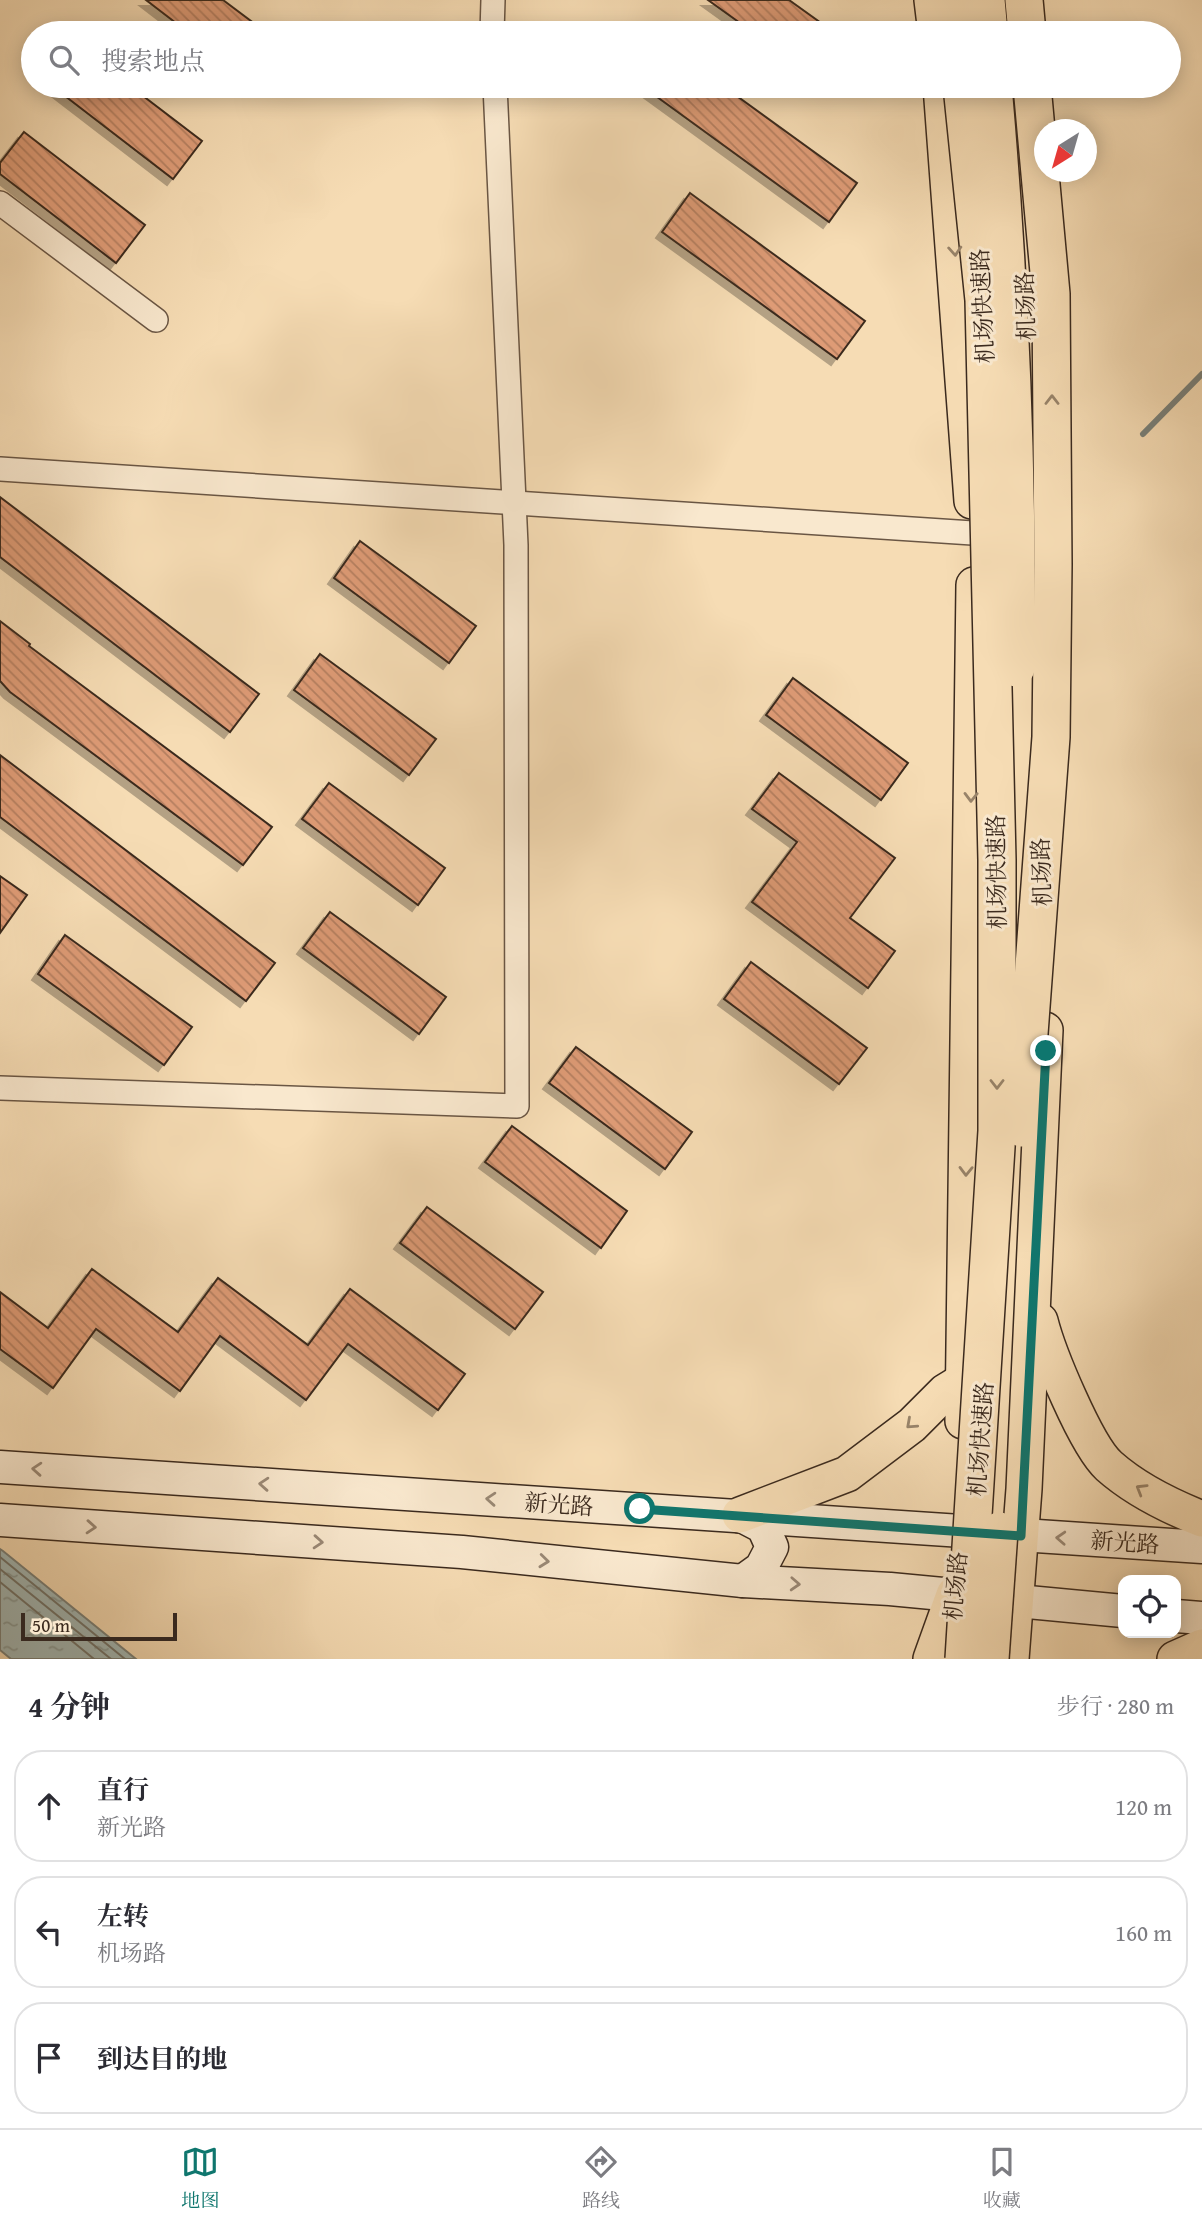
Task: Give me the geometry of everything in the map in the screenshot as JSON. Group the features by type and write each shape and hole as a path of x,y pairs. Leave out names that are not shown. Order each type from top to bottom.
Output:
{"highway":[{"path":"954,0 956,21"},
{"path":"986,0 988,21"},
{"path":"1024,0 1026,21"},
{"name":"机场快速路","path":"963,98 984,300 997,860 997,1131 982,1406 964,1659"},
{"name":"机场快速路","path":"990,1659 1022,1128 1017,516 1008,253 994,98"},
{"path":"1022,1128 1051,737 1053,604 1051,293 1033,98"},
{"path":"932,1659 955,1595"}],"main road":[{"path":"932,0 935,21"},
{"path":"1001,0 1003,21"},
{"name":"机场路","path":"942,98 975,533 963,1381 964,1485 949,1659"},
{"name":"机场路","path":"1009,98 1024,267 1046,1051 1021,1536 1011,1659"},
{"path":"1032,1289 1048,1353 1106,1464 1132,1484 1202,1520"},
{"path":"740,1515 847,1474 912,1425 945,1392 963,1381"},
{"name":"新光路","path":"0,1466 960,1532 1202,1546"},
{"path":"740,1515 763,1527 772,1547 761,1567 743,1581"},
{"path":"11,1521 462,1552 743,1581 955,1595 1118,1611"},
{"path":"1181,1616 1202,1618"},
{"path":"1175,1659 1202,1647"}],"street":[{"path":"492,21 493,0"},
{"path":"0,1088 517,1106 514,503 496,98"},
{"path":"0,203 156,320"},
{"path":"0,469 1032,537"}],"water":[{"path":"0,1549 136,1659 11,1659 0,1650"}],"building":[{"path":"146,0 223,0 251,21 173,21"},
{"path":"708,0 789,0 818,21 737,21"},
{"path":"68,98 146,98 202,141 173,179"},
{"path":"658,98 740,98 857,183 829,222"},
{"path":"24,132 145,225 116,263 0,174 0,163"},
{"path":"690,193 865,321 837,359 662,232"},
{"path":"0,497 259,694 230,732 0,557"},
{"path":"360,541 476,626 449,663 334,578"},
{"path":"0,621 30,644 29,646 272,827 243,865 10,692 0,681"},
{"path":"320,654 436,739 409,775 294,690"},
{"path":"793,678 908,763 881,800 766,715"},
{"path":"0,755 275,963 246,1001 0,817"},
{"path":"779,773 895,858 850,918 895,951 868,988 752,902 797,842 752,809"},
{"path":"329,783 445,868 418,905 302,819"},
{"path":"0,876 27,895 0,933"},
{"path":"330,912 446,997 419,1034 303,948"},
{"path":"65,935 192,1027 164,1065 38,974"},
{"path":"751,962 867,1048 839,1084 724,999"},
{"path":"576,1047 692,1132 665,1169 549,1083"},
{"path":"512,1126 627,1211 601,1248 485,1162"},
{"path":"427,1207 543,1292 515,1329 400,1243"},
{"path":"92,1269 178,1332 218,1278 308,1345 350,1289 465,1374 438,1410 348,1344 306,1400 220,1336 180,1391 96,1329 53,1388 0,1349 0,1292 48,1328"}],"waterway":[{"path":"1143,434 1202,374"}],"route":[{"path":"640,1509 1021,1536 1046,1051"}]}
